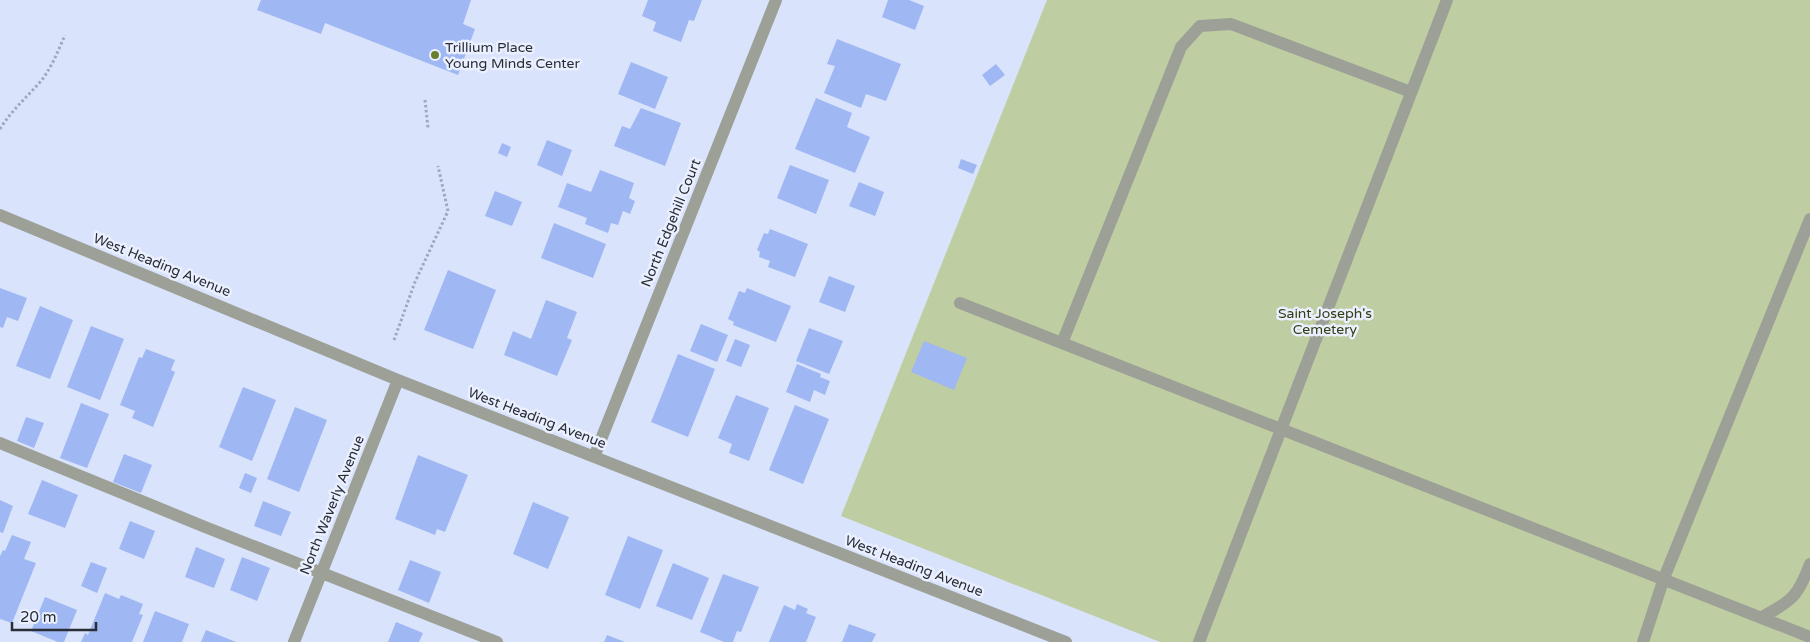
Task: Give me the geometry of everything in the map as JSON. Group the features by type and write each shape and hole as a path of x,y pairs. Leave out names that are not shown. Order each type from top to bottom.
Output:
{"street":[{"name":"North Edgehill Court","path":"594,457 776,0"},
{"path":"1199,642 1447,0"},
{"path":"1062,342 1181,47 1200,26 1231,24 1411,92"},
{"name":"West Heading Avenue","path":"0,215 398,380 1066,642"},
{"path":"1643,642 1664,578 1810,219"},
{"path":"960,303 1664,578 1810,637"},
{"name":"North Waverly Avenue","path":"294,642 398,380"},
{"path":"0,443 497,642"},
{"path":"1762,618 1789,603 1804,581 1810,564"}],"path":[{"path":"0,129 17,106 47,72 65,35"},
{"path":"424,100 428,128"},
{"path":"394,340 415,282 448,211 438,166"}],"green space":[{"name":"Saint Joseph's Cemetery","path":"1047,0 1810,0 1810,642 1160,642 841,516"}],"building":[{"name":"Trillium Place Young Minds Center","path":"261,0 471,0 463,24 475,29 458,75 325,23 321,34 257,10"},
{"path":"648,0 702,0 694,21 689,20 681,42 653,31 656,22 642,16"},
{"path":"888,0 909,0 924,6 915,30 882,17"},
{"path":"837,39 901,64 886,101 866,94 861,108 824,93 835,66 827,64"},
{"path":"631,62 668,77 655,109 618,94"},
{"path":"996,64 1005,75 990,86 982,75"},
{"path":"816,98 852,113 847,127 870,137 855,173 795,149"},
{"path":"641,108 681,123 665,166 614,146 622,126 630,129"},
{"path":"547,140 572,150 562,176 537,165"},
{"path":"502,143 511,147 507,157 498,153"},
{"path":"961,159 977,165 973,174 958,168"},
{"path":"790,165 829,180 816,214 777,198"},
{"path":"600,170 634,183 629,198 635,201 630,214 623,211 618,225 611,223 608,233 585,224 587,218 558,207 567,183 591,192"},
{"path":"859,182 884,192 875,216 849,206"},
{"path":"495,191 522,202 512,226 485,216"},
{"path":"554,223 606,244 593,278 541,258"},
{"path":"770,229 808,244 795,277 768,267 770,261 759,257 760,252 757,250 764,233 768,234"},
{"path":"448,270 496,290 473,349 424,330"},
{"path":"829,276 855,286 845,312 819,302"},
{"path":"0,288 27,298 18,321 7,317 3,328 0,327"},
{"path":"747,288 791,306 776,342 733,325 734,322 728,319 739,291 745,293"},
{"path":"546,300 577,312 567,338 572,340 557,376 504,355 513,331 531,339"},
{"path":"40,306 73,320 50,379 16,366"},
{"path":"701,324 728,335 717,362 690,351"},
{"path":"91,326 124,339 100,400 67,387"},
{"path":"809,328 843,341 829,374 796,361"},
{"path":"735,339 750,345 741,367 726,361"},
{"path":"924,341 967,358 954,390 911,372"},
{"path":"146,349 175,360 171,370 175,372 153,427 132,418 135,411 120,405 139,357 142,358"},
{"path":"678,354 715,369 688,437 651,422"},
{"path":"797,364 821,374 820,377 830,381 825,395 814,390 810,402 786,392"},
{"path":"243,387 276,400 252,461 219,447"},
{"path":"736,395 769,408 749,461 729,453 732,444 718,438"},
{"path":"81,403 109,414 87,468 60,458"},
{"path":"795,405 829,419 803,484 769,470"},
{"path":"295,407 327,420 299,492 267,479"},
{"path":"26,417 44,423 34,448 17,441"},
{"path":"124,454 152,465 141,493 113,482"},
{"path":"418,455 468,475 445,532 437,529 435,535 395,519"},
{"path":"245,473 257,478 251,493 239,488"},
{"path":"42,480 78,495 65,528 28,514"},
{"path":"0,500 13,506 3,533 0,532"},
{"path":"263,501 291,512 281,536 254,526"},
{"path":"533,502 569,517 548,569 513,554"},
{"path":"130,521 155,531 144,559 119,549"},
{"path":"12,535 31,542 24,559 36,563 12,623 0,619 0,556 3,550 5,551"},
{"path":"628,536 663,550 640,609 605,595"},
{"path":"196,547 225,559 214,588 185,577"},
{"path":"242,557 270,568 257,601 230,590"},
{"path":"410,560 441,572 429,603 398,590"},
{"path":"91,562 107,568 97,593 81,586"},
{"path":"673,563 709,578 692,620 656,606"},
{"path":"723,574 759,587 741,632 737,631 733,642 724,642 700,632"},
{"path":"105,593 119,599 121,595 143,604 139,614 143,615 132,642 81,642 85,633 88,635"},
{"path":"45,597 77,610 64,642 58,642 31,631"},
{"path":"797,604 808,609 806,613 816,617 806,642 769,642 784,605 795,610"},
{"path":"155,611 189,624 182,642 143,642"},
{"path":"396,622 423,633 419,642 388,642"},
{"path":"849,624 876,634 872,642 842,642"},
{"path":"206,630 236,642 201,642"},
{"path":"607,635 625,642 604,642"}],"place":[{"name":"Trillium Place Young Minds Center","path":"435,55"}]}
